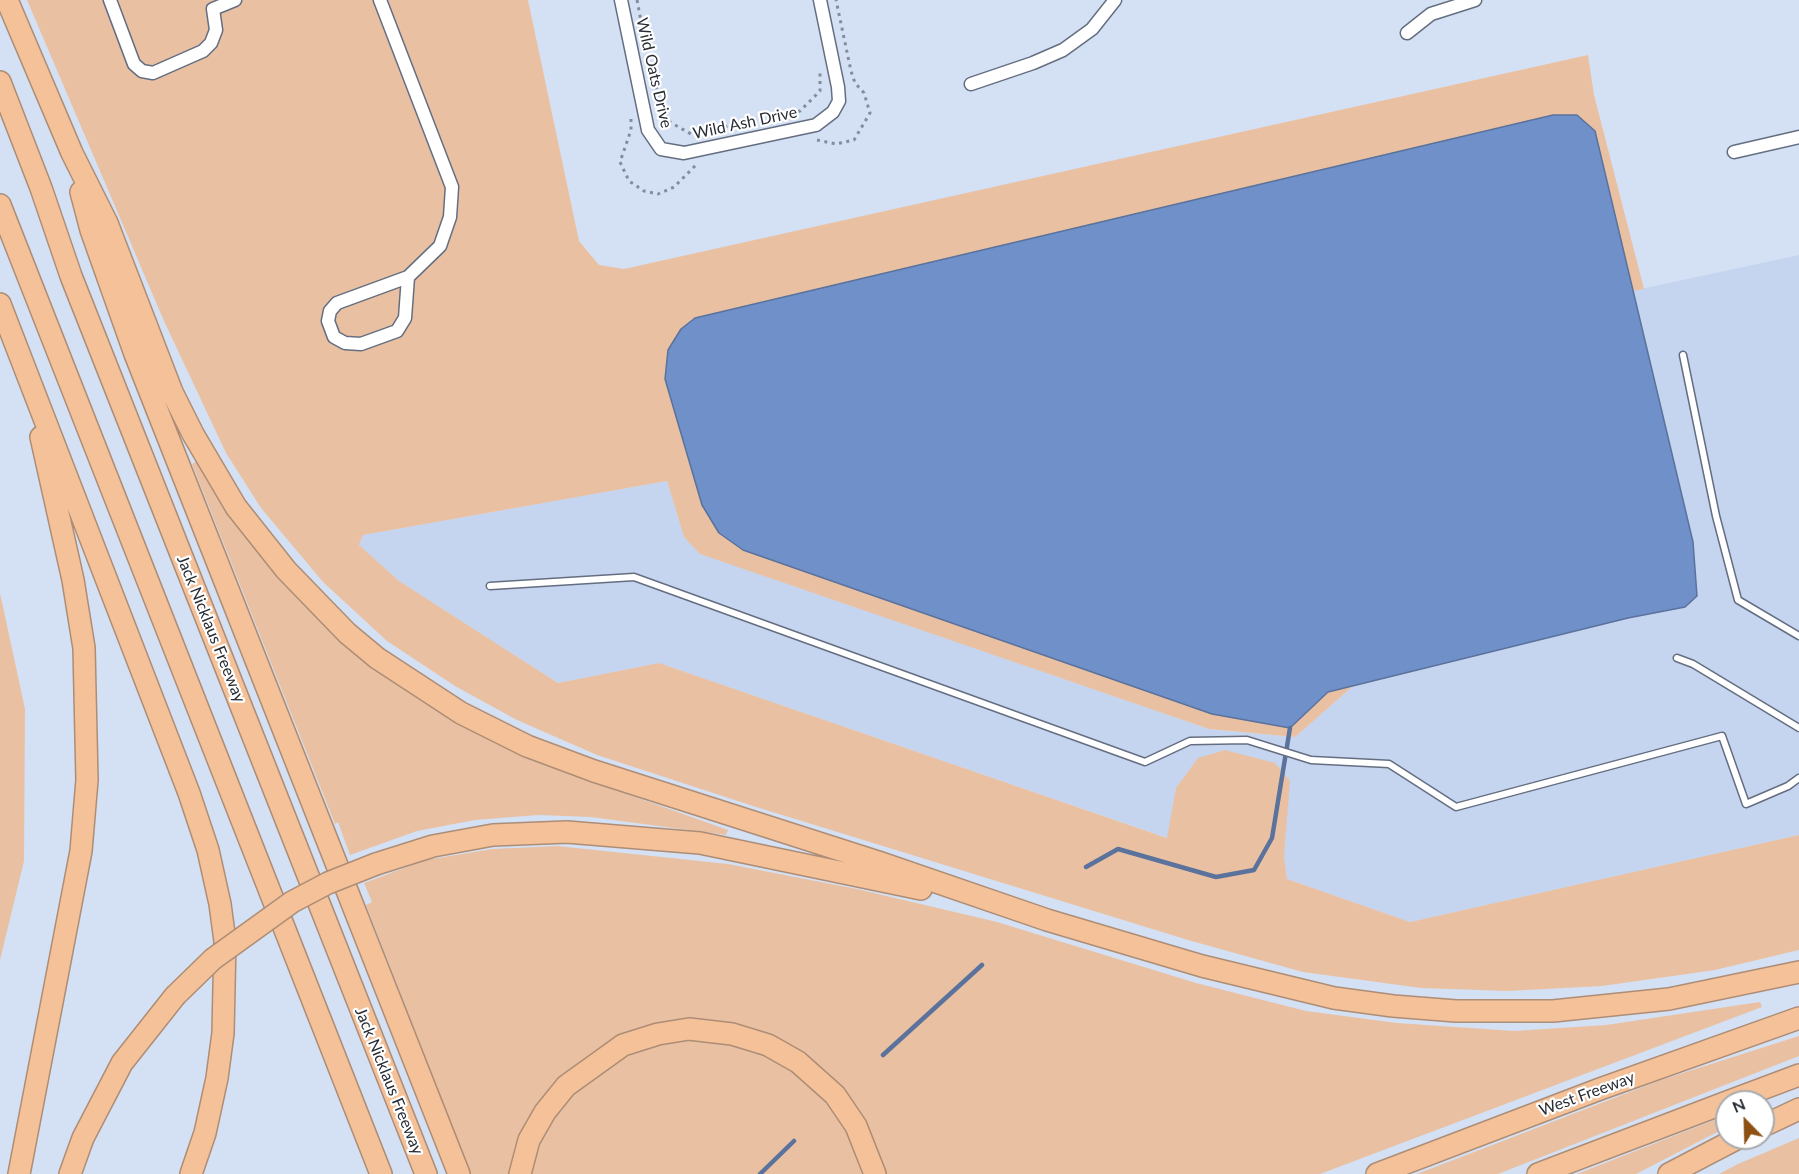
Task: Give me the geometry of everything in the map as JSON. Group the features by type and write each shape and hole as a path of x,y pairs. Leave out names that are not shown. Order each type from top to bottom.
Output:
{"highway":[{"path":"7,0 72,153 107,223 172,392 193,434 231,498 261,540 318,605 377,658 461,713 527,746 594,771 881,863 1047,920"},
{"name":"Jack Nicklaus Freeway","path":"0,82 41,188 71,276 426,1174"},
{"path":"72,153 91,230 135,354 459,1174"},
{"path":"0,205 381,1174"},
{"path":"0,304 189,793 208,850 220,904 225,980 223,1033 218,1078 205,1132 190,1174"},
{"path":"20,1174 81,851 87,780 84,648 73,580 31,383"},
{"path":"70,1174 83,1138 122,1063 175,996 213,959 292,902 328,883 376,864 433,846 494,835 567,832 700,843 882,880 1047,920 1273,985 1334,998 1412,1008 1553,1011 1669,999 1799,972"},
{"name":"West Freeway","path":"1377,1174 1610,1085 1799,1018"},
{"path":"520,1174 529,1140 545,1112 566,1086 623,1045 658,1034 689,1029 732,1034 750,1039 768,1045 798,1062 835,1095 856,1126 875,1174"},
{"path":"1759,1090 1799,1075"},
{"path":"1538,1174 1715,1107"},
{"path":"1775,1120 1799,1109"},
{"path":"1669,1174 1715,1150"}],"street":[{"path":"110,0 134,64 142,71 153,73 203,51 211,43 216,30 211,4 235,0"},
{"path":"380,0 452,187 450,217 440,246 408,277 336,303 330,311 328,321 334,337 345,343 361,344 397,331 405,318 408,277"},
{"name":"Wild Oats Drive","path":"621,0 648,130 661,149"},
{"name":"Wild Ash Drive","path":"661,149 684,153 816,124 833,112 839,102 838,87 820,0"},
{"path":"971,84 1064,50 1092,29 1115,0"},
{"path":"1407,33 1431,14 1475,0"},
{"path":"1734,152 1799,137"}],"lane":[{"path":"1683,355 1716,516 1738,600 1799,636"},
{"path":"490,586 634,577 1145,762 1190,741 1247,740 1311,760 1389,764 1456,807 1722,736 1746,804 1788,786 1799,778"},
{"path":"1677,658 1693,664 1799,728"}],"path":[{"path":"637,0 647,51"},
{"path":"809,138 836,144 854,140 870,112 864,93 855,83 851,71 836,0"},
{"path":"651,71 668,121 691,134 800,111 820,91 820,68"},
{"path":"630,113 631,130 620,162 628,181 644,191 658,194 674,187 696,165"}],"shaded area":[{"path":"27,0 528,0 579,241 599,265 624,269 1588,55 1594,95 1644,289 1632,291 1626,268 1553,115 695,318 681,329 1290,728 1328,692 1353,686 1295,737 1209,729 700,554 684,537 667,481 363,535 359,545 399,581 558,683 659,663 1167,838 1176,788 1198,758 1225,750 1275,763 1290,781 1284,856 1287,879 1410,922 1799,835 1799,950 1715,970 1602,986 1508,991 1421,988 1303,972 1188,940 753,806 597,755 517,720 455,686 387,641 323,582 261,508 226,453 164,321"},
{"path":"1799,255 1799,835 1410,922 1287,879 1284,856 1176,788 1168,838 659,663 558,683 399,581 359,545 363,535 667,481 684,537 701,554 1209,729 1295,737 1353,686 1628,618 1685,607 1697,596 1693,542 1632,291"},
{"path":"201,459 273,564 495,740 560,770 728,830 726,835 591,817 538,815 475,820 417,831 350,855 338,822 335,824 192,464"},
{"path":"0,593 25,709 24,861 0,960"},
{"path":"557,846 728,864 857,889 997,922 1196,983 1306,1011 1397,1023 1514,1031 1606,1025 1760,1002 1762,1007 1320,1174 881,1174 868,1134 761,1033 616,1040 590,1054 561,1079 510,1174 471,1174 366,905 372,902 364,883 426,860 492,849"},
{"path":"1799,1036 1799,1056 1498,1174 1417,1174 1661,1080"},
{"path":"683,1040 721,1041 755,1050 791,1068 823,1096 846,1130 862,1174 529,1174 548,1123 568,1097 615,1060 651,1046"},
{"path":"1715,1120 1715,1133 1636,1174 1577,1174"},
{"path":"1799,1138 1799,1174 1719,1174 1775,1150"}],"water":[{"path":"1553,115 1577,115 1595,131 1693,542 1697,596 1685,607 1628,618 1328,692 1290,728 1212,714 743,550 719,533 702,505 665,379 668,350 681,329 695,318"}],"waterway":[{"path":"1086,867 1118,849 1216,877 1254,870 1272,838 1290,728"},
{"path":"883,1055 982,965"},
{"path":"760,1174 794,1141"}]}
